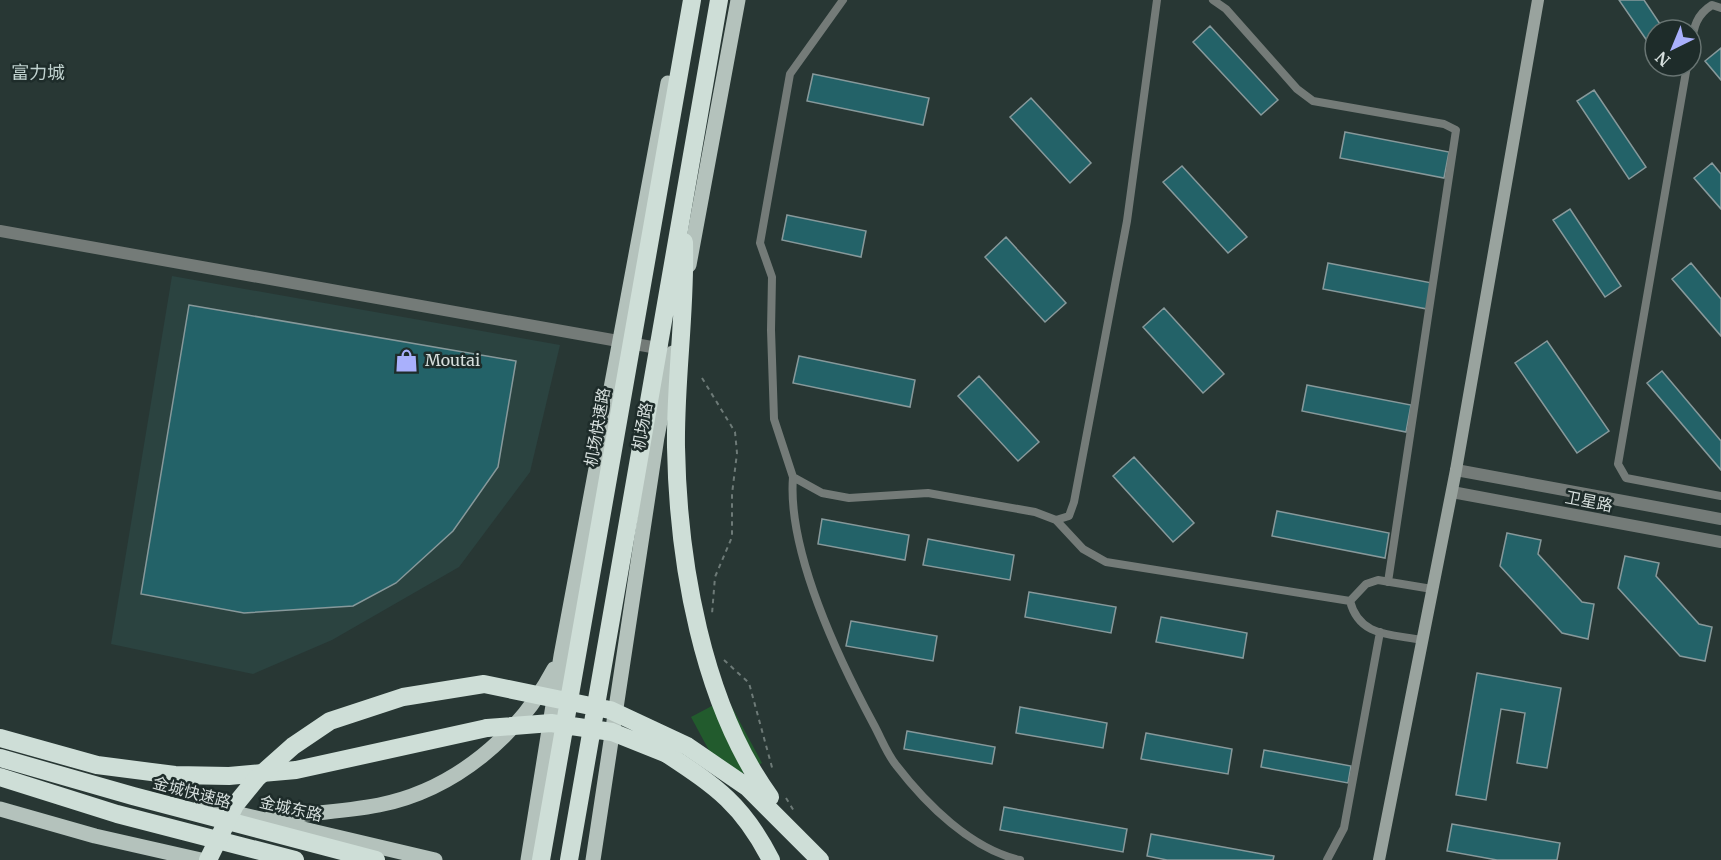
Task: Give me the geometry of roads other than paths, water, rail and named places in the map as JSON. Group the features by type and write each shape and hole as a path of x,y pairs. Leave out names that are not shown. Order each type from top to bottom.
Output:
{"highway":[{"name":"机场快速路","path":"540,860 692,0"},
{"path":"569,860 719,0"},
{"path":"683,201 685,288 676,445 681,514 698,627 719,699 752,772 814,855"},
{"path":"208,860 236,805 257,778 293,746 330,721 404,697 484,684 610,710 687,746 747,787 814,855"},
{"path":"0,738 97,765 175,775 229,776 318,766 487,728 562,724 612,732 667,754 716,786 754,828 771,860"},
{"name":"金城快速路","path":"0,758 375,860"},
{"path":"0,777 117,814 295,860"}],"main road":[{"path":"528,860 561,656 684,0"},
{"name":"机场路","path":"593,860 657,437 738,0"},
{"path":"261,819 382,805 426,790 471,765 509,734 547,683 561,656"},
{"name":"金城东路","path":"0,750 164,796 435,860"},
{"path":"0,809 95,836 201,860"}],"street":[{"path":"1379,860 1452,492 1538,0"},
{"path":"0,231 673,351"},
{"name":"卫星路","path":"1456,470 1721,519"},
{"name":"卫星路","path":"1452,492 1721,542"}],"lane":[{"path":"843,0 790,74 760,243 772,277 774,419 794,477 792,497 796,534 824,616 860,700 895,764 938,812 978,842 1007,857 1020,860"},
{"path":"1056,520 1069,516 1074,502 1126,222 1157,0"},
{"path":"1213,0 1226,9 1297,89 1313,101 1444,124 1456,130 1388,582"},
{"path":"1698,18 1701,12 1712,6 1721,8"},
{"path":"1685,78 1618,464 1626,478 1721,496"},
{"path":"794,477 822,493 849,498 928,493 1035,512 1056,520 1083,549 1106,562 1350,601"},
{"path":"1350,601 1366,584 1377,580 1432,589"},
{"path":"1350,601 1354,615 1360,624 1380,632 1422,640"},
{"path":"1327,860 1344,828 1380,632"}],"place":[{"name":"Moutai","path":"407,360"}],"district":[{"name":"富力城","path":"38,73"}]}
